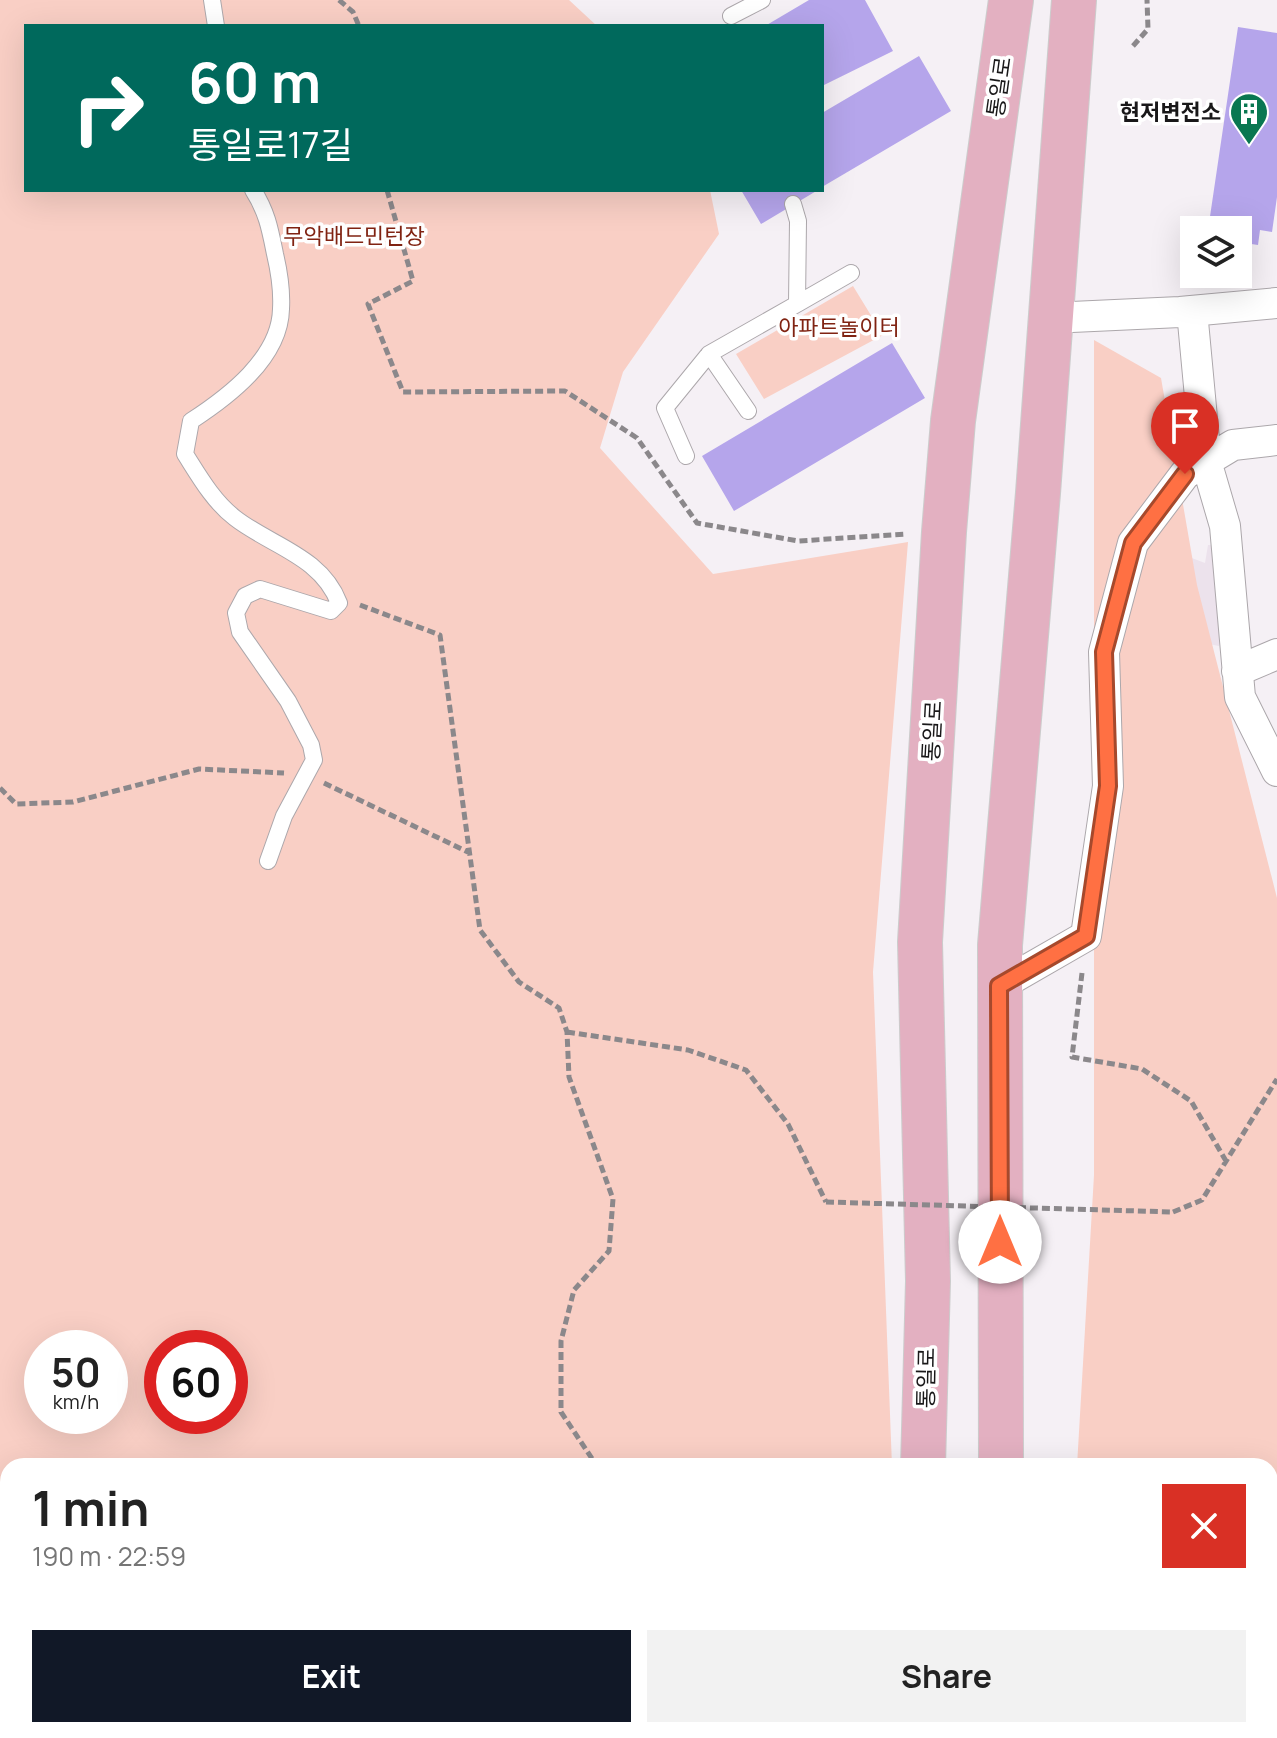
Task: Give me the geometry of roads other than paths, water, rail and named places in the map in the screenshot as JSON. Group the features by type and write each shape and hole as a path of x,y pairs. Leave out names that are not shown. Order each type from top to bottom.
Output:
{"main road":[{"name":"통일로","path":"923,1458 928,1281 920,942 944,532 953,421 1011,0"},
{"path":"1001,1458 1000,945 1074,0"}],"street":[{"path":"1050,318 1277,303"},
{"path":"1192,311 1206,461 1225,526 1240,697 1277,771"},
{"path":"999,986 1086,936 1108,786 1104,652 1133,543 1185,474 1233,445 1277,440"},
{"path":"1237,671 1277,654"}],"lane":[{"path":"212,0 216,24"},
{"path":"731,14 762,0"},
{"path":"254,192 267,213 277,265 282,311 275,338 253,371 217,404 191,421 185,454 205,486 234,518 283,545 320,573 334,587 339,603 331,611 260,589 245,596 236,613 240,632 288,701 311,745 314,760 284,816 268,861"},
{"path":"793,204 798,221 797,304"},
{"path":"686,456 665,408 709,354 851,273"},
{"path":"709,354 748,411"}],"place":[{"name":"현저변전소","path":"1249,146"}],"park label":[{"name":"무악배드민턴장","path":"354,236"},
{"name":"아파트놀이터","path":"839,327"}]}
